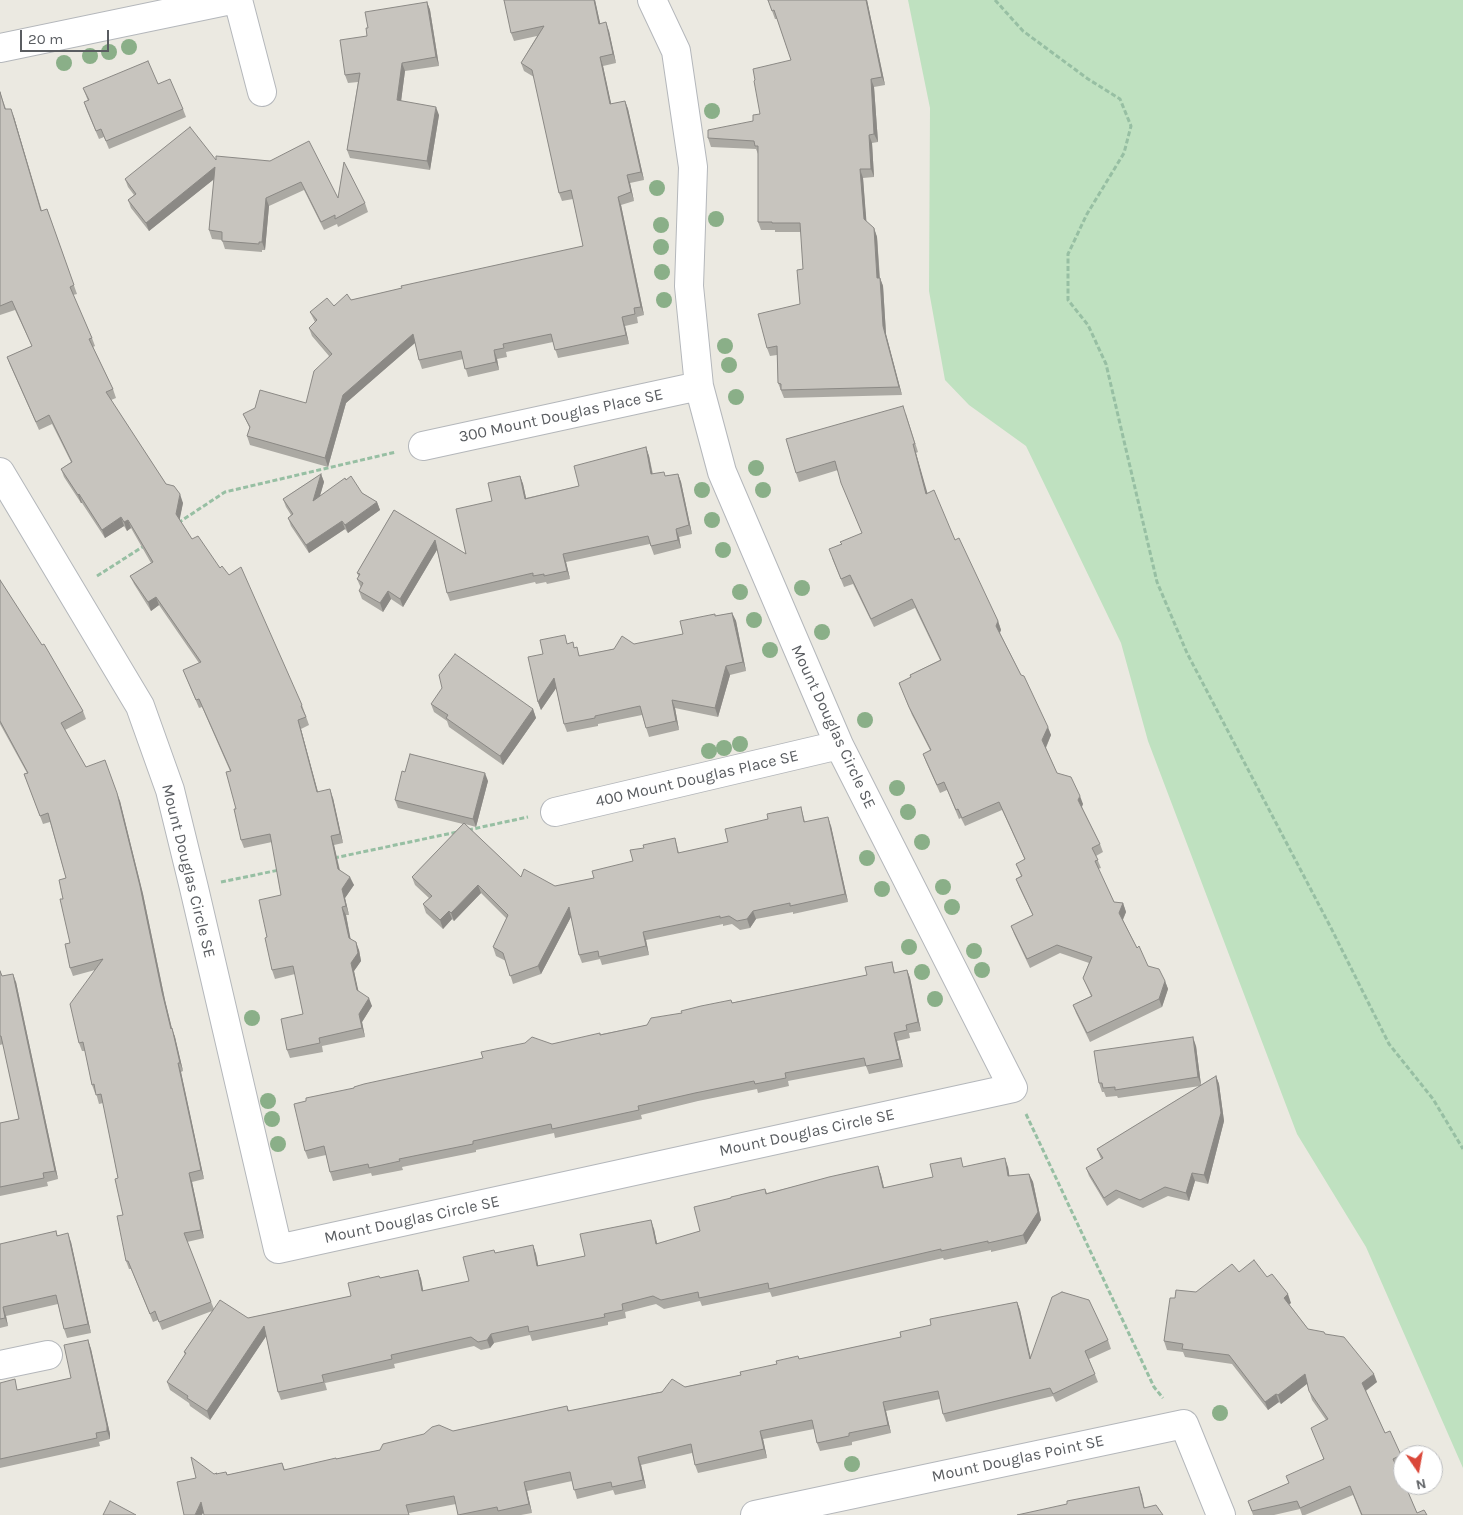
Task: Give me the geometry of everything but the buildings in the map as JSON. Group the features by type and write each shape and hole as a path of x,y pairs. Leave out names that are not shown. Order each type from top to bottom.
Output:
{"street":[{"path":"0,48 231,0"},
{"path":"238,0 262,92"},
{"name":"Mount Douglas Circle SE","path":"0,472 140,706 170,790 278,1249 1014,1088 839,745 722,472 699,386 689,286 693,167 676,51 652,0"},
{"name":"300 Mount Douglas Place SE","path":"423,446 699,386"},
{"name":"400 Mount Douglas Place SE","path":"555,812 839,745"},
{"path":"0,1365 48,1355"},
{"path":"1184,1424 1221,1515"},
{"name":"Mount Douglas Point SE","path":"754,1515 1184,1424"}],"path":[{"path":"996,0 1023,31 1088,79 1120,99 1131,126 1124,153 1087,214 1068,254 1068,300 1088,325 1106,364 1157,582 1187,653 1330,926 1389,1044 1433,1099 1463,1149"},
{"path":"177,524 226,492 423,446"},
{"path":"73,592 145,545"},
{"path":"467,830 555,812"},
{"path":"330,859 457,832"},
{"path":"194,888 282,870"},
{"path":"1014,1088 1154,1387 1184,1424"}],"green space":[{"path":"908,0 1463,0 1463,1468 1366,1247 1297,1134 1148,741 1121,643 1026,446 969,405 945,380 929,291 930,108"}]}
